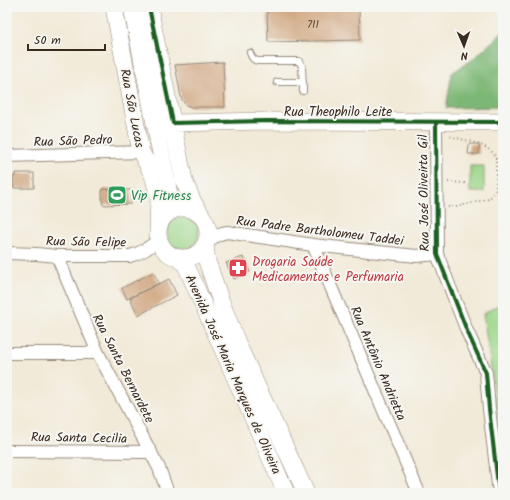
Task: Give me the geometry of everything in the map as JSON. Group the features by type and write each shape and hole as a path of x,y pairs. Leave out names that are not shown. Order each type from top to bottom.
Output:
{"main road":[{"name":"Rua São Lucas","path":"114,7 141,152 157,186 159,197 159,229"},
{"path":"132,7 170,197 167,210 159,229 164,250 170,255 178,258 194,256 205,245 208,238 208,230 206,222 193,202 184,181 149,7"},
{"name":"Rua Theophilo Leite","path":"173,123 265,121 436,127 503,122"},
{"path":"158,140 160,130 173,123"},
{"path":"159,229 174,209 191,209 202,216"},
{"name":"Avenida José Maria Marques de Oliveira","path":"205,245 207,259 235,338 306,493"},
{"name":"Avenida José Maria Marques de Oliveira","path":"178,258 185,263 187,267 286,493"}],"street":[{"name":"Rua José Oliveirta Gil","path":"436,127 437,254 467,331 486,373 488,409 499,493"},
{"name":"Rua São Pedro","path":"7,156 141,152"},
{"name":"Rua São Felipe","path":"7,253 57,256 130,256 149,248 159,229"},
{"name":"Rua Padre Bartholomeu Taddei","path":"205,245 214,236 227,232 312,245 416,256 437,254"},
{"name":"Rua Antônio Andrietta","path":"312,245 419,493"},
{"name":"Rua Santa Bernardete","path":"57,256 98,353 151,452 159,468 168,493"},
{"path":"7,353 98,353"},
{"name":"Rua Santa Cecilia","path":"7,451 151,452"}],"lane":[{"path":"250,53 251,57 258,61 299,61 302,66 303,91"},
{"path":"277,82 303,82"}],"path":[{"path":"436,127 487,147 496,158 496,189 492,196 488,199 456,207 437,208"},
{"path":"436,182 465,183"}],"green space":[{"path":"503,32 503,107 446,108 452,73 472,60"},
{"path":"470,166 484,166 484,192 470,192"},
{"path":"180,217 186,217 195,221 199,233 195,245 186,249 180,249 171,245 167,236 167,230 171,221"},
{"path":"503,302 503,450 483,314"}],"building":[{"path":"267,7 359,7 360,40 268,42"},
{"path":"223,62 225,107 191,107 186,105 181,97 175,65"},
{"path":"469,144 479,144 479,154 468,154"},
{"path":"15,173 34,173 34,188 13,188 13,177 15,177"},
{"name":"Vip Fitness","path":"102,189 131,190 131,204 103,205"},
{"name":"Drogaria Saúde Medicamentos e Perfumaria","path":"243,257 250,272 234,279 226,263"},
{"path":"153,272 159,283 127,299 122,288"},
{"path":"169,279 177,295 138,315 130,298"}],"cycle path":[{"path":"149,7 173,123 265,121 503,122"},
{"path":"436,122 437,254 467,331 486,373 499,493"}],"place":[{"name":"Vip Fitness","path":"117,195"},
{"name":"Drogaria Saúde Medicamentos e Perfumaria","path":"238,268"}]}
